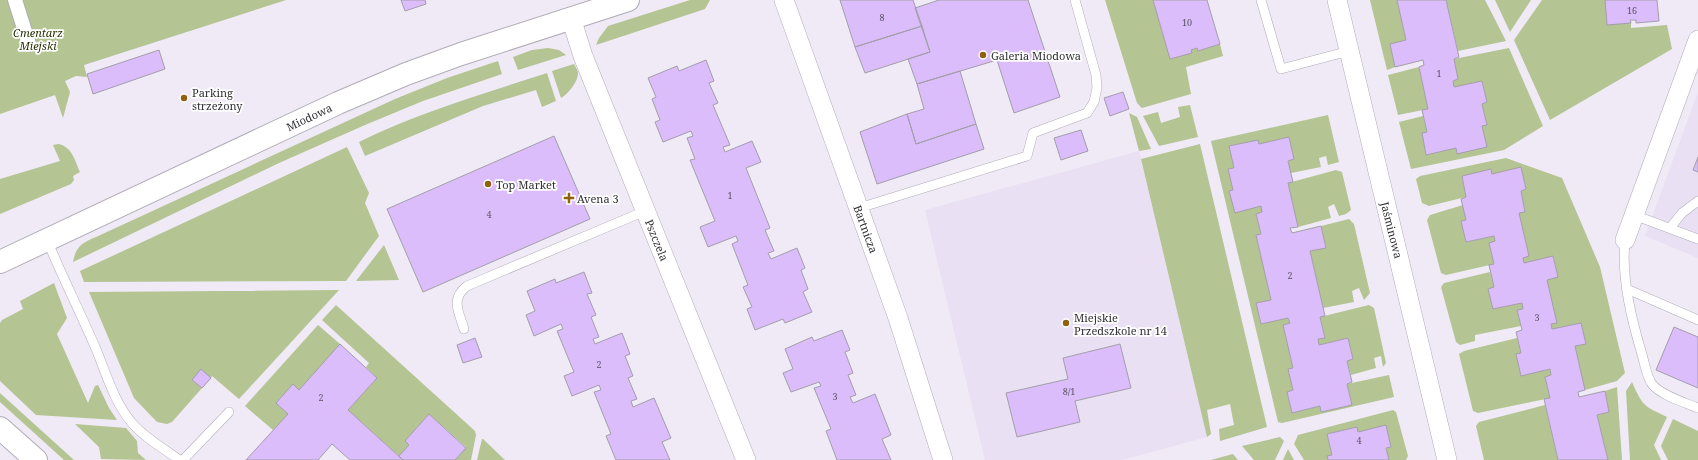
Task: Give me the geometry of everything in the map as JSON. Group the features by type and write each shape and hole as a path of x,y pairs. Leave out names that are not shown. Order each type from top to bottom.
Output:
{"street":[{"path":"15,0 29,44"},
{"name":"Miodowa","path":"0,262 338,103 406,74 461,54 628,0"},
{"name":"Bartnicza","path":"784,0 898,318 943,460"},
{"name":"Jaśminowa","path":"1336,0 1447,460"},
{"name":"Pszczela","path":"571,18 583,56 746,460"},
{"path":"1625,240 1698,40"},
{"path":"0,428 36,460"}],"lane":[{"path":"859,208 1027,156 1033,133 1087,113 1094,102 1097,88 1094,65 1075,0"},
{"path":"1261,0 1280,69 1349,51"},
{"path":"1670,228 1682,213 1698,201"},
{"path":"464,329 457,303 460,292 467,286 645,211"},
{"path":"1634,215 1698,239"},
{"path":"46,240 95,348 111,388 123,411 144,435 182,460 229,412"},
{"path":"1625,240 1623,255 1627,289 1637,339 1646,370 1652,384 1662,392 1698,408"},
{"path":"1627,289 1698,320"}],"shaded area":[{"path":"1698,92 1698,258 1645,236"},
{"name":"Miejskie Przedszkole nr 14","path":"1139,151 1207,437 1122,460 985,460 925,210"}],"green space":[{"name":"Cmentarz Miejski","path":"0,0 286,0 84,65 87,77 76,76 65,81 70,92 63,118 55,95 0,114"},
{"path":"690,0 710,0 705,9 596,45 599,38 608,26"},
{"path":"1105,0 1153,0 1170,59 1192,53 1191,50 1197,48 1198,51 1220,44 1223,56 1186,67 1191,94 1142,108 1137,103"},
{"path":"1370,0 1397,0 1406,40 1390,44 1395,67 1387,70"},
{"path":"1446,0 1485,0 1506,41 1458,51"},
{"path":"1495,0 1531,0 1510,32"},
{"path":"1542,0 1605,0 1631,23 1631,28 1667,25 1672,49 1550,120 1514,40"},
{"path":"548,48 559,50 566,55 518,70 513,57 532,50"},
{"path":"1509,48 1543,126 1504,150 1411,169 1399,122 1423,116 1427,132 1422,133 1427,155 1456,148 1457,154 1482,126 1487,125 1482,104 1487,102 1482,81 1454,87 1453,81 1458,79 1454,59"},
{"path":"498,61 502,74 423,101 365,125 279,163 73,262 76,252 80,246 91,239 395,99 447,78"},
{"path":"574,64 578,76 567,94 561,98 552,71"},
{"path":"1419,67 1428,109 1398,115 1388,75"},
{"path":"547,73 556,101 542,107 536,90 483,106 365,156 359,142 382,131 428,113"},
{"path":"1190,105 1198,137 1159,146 1143,116 1158,112 1161,123 1180,117 1178,107"},
{"path":"1129,113 1137,117 1151,149 1139,151"},
{"path":"1328,115 1339,162 1328,165 1326,156 1319,158 1321,167 1291,173 1288,161 1294,159 1287,138 1259,144 1258,140 1229,146 1234,168 1228,169 1233,190 1229,191 1235,212 1261,206 1262,212 1256,214 1261,234 1256,235 1271,300 1256,303 1261,324 1288,318 1290,323 1283,325 1293,368 1288,369 1293,390 1287,392 1292,413 1320,406 1321,412 1352,404 1347,384 1389,375 1394,397 1282,423 1278,422 1211,141"},
{"path":"1200,144 1267,427 1220,441 1219,429 1234,425 1230,404 1207,410 1211,434 1207,437 1141,159"},
{"path":"53,145 63,145 70,151 80,172 73,176 74,180 71,184 0,214 0,179 60,161"},
{"path":"347,147 369,193 365,203 379,236 346,281 84,282 80,271"},
{"path":"1506,158 1562,178 1600,267 1625,373 1617,381 1585,390 1575,346 1585,344 1581,323 1552,329 1547,280 1558,277 1553,256 1524,263 1523,258 1529,256 1519,213 1525,212 1521,191 1526,189 1521,168 1492,174 1491,169 1462,176 1466,197 1429,206 1422,203 1416,179 1420,176"},
{"path":"1336,170 1342,172 1351,210 1346,214 1339,216 1334,204 1328,207 1331,218 1298,227 1288,183"},
{"path":"1463,205 1466,220 1461,221 1466,242 1494,236 1495,241 1489,243 1494,264 1446,275 1441,273 1427,220 1430,215"},
{"path":"1349,219 1354,224 1370,293 1364,300 1359,288 1352,291 1354,302 1323,308 1310,251 1326,248 1321,226"},
{"path":"384,245 399,280 356,281"},
{"path":"1490,272 1494,287 1488,289 1493,309 1522,303 1523,309 1517,310 1521,326 1475,335 1475,341 1460,345 1456,342 1441,287 1444,283"},
{"path":"54,283 67,318 57,334 88,403 95,386 98,385 109,408 117,420 36,415 0,381 0,323 2,320 23,309 20,301"},
{"path":"339,290 239,399 212,376 211,378 192,380 202,388 172,422 167,424 157,422 134,398 89,292"},
{"path":"336,305 475,431 476,435 471,460 455,460 466,447 429,414 405,441 409,445 399,456 348,410 377,378 366,367 369,363 322,320"},
{"path":"1369,305 1374,308 1386,363 1383,367 1381,356 1374,358 1376,368 1351,375 1347,361 1353,359 1348,338 1319,345 1318,339 1325,338 1320,317"},
{"path":"318,325 340,344 299,390 293,384 276,403 288,414 273,430 245,406"},
{"path":"1517,338 1521,353 1516,354 1521,376 1550,369 1551,375 1545,377 1550,398 1478,413 1473,411 1459,354 1464,351"},
{"path":"1632,382 1645,405 1667,417 1654,445 1661,460 1630,460 1626,391"},
{"path":"1617,387 1622,460 1608,460 1597,415 1609,412 1605,391"},
{"path":"0,393 74,460 64,460 0,402"},
{"path":"1545,405 1558,460 1484,460 1476,426 1479,422"},
{"path":"1393,410 1396,412 1408,456 1406,460 1389,460 1386,448 1391,447 1386,426 1358,432 1357,427 1327,434 1332,455 1327,456 1328,460 1304,460 1294,444 1298,435"},
{"path":"1673,419 1698,431 1698,460 1668,460 1661,446"},
{"path":"75,424 126,428 137,441 138,453 146,460 101,459 99,447"},
{"path":"1280,437 1284,441 1275,460 1254,460 1242,446"},
{"path":"483,439 505,460 477,460"},
{"path":"1288,449 1294,460 1283,460"},
{"path":"1233,454 1238,460 1211,460"}],"building":[{"path":"401,0 425,0 426,4 405,11"},
{"path":"840,0 913,0 922,26 855,47"},
{"name":"Galeria Miodowa","path":"939,0 1028,0 1060,97 1014,113 997,60 917,84 908,59 930,52 915,8"},
{"path":"1153,0 1207,0 1220,44 1198,51 1197,48 1191,50 1192,53 1170,59"},
{"path":"1397,0 1446,0 1459,57 1454,59 1458,79 1453,81 1454,87 1482,81 1487,102 1482,104 1487,125 1482,126 1487,147 1457,154 1456,148 1426,155 1422,133 1427,132 1422,110 1428,109 1419,67 1424,65 1423,60 1395,67 1390,44 1406,40"},
{"path":"1605,0 1657,0 1659,21 1636,23 1636,20 1630,20 1631,23 1607,25"},
{"path":"922,26 930,52 865,73 855,47"},
{"path":"159,50 165,69 93,94 87,74"},
{"path":"706,60 714,81 709,83 718,103 713,105 730,145 723,147 725,152 752,141 761,162 746,168 770,228 765,230 774,251 768,253 771,259 797,248 805,268 801,270 808,289 803,292 812,312 785,323 783,319 755,330 747,309 752,307 743,287 748,285 732,244 738,241 736,236 708,247 700,227 715,221 690,160 695,159 687,138 693,136 691,131 663,142 655,122 660,120 652,99 656,97 648,78 677,66 679,71"},
{"path":"960,71 976,124 916,144 907,114 924,109 917,84"},
{"path":"1123,92 1129,109 1110,116 1104,98"},
{"path":"907,114 916,144 976,124 984,149 877,184 860,132"},
{"path":"1081,130 1088,151 1061,160 1054,138"},
{"path":"554,136 590,219 423,292 387,209"},
{"path":"1289,137 1294,159 1288,161 1293,182 1288,183 1298,227 1290,228 1292,233 1321,226 1326,248 1310,251 1325,316 1320,317 1325,338 1318,339 1319,345 1348,338 1353,359 1347,361 1352,382 1347,384 1352,405 1321,412 1320,406 1292,413 1287,392 1293,390 1288,369 1293,368 1283,325 1290,323 1288,318 1261,324 1256,303 1271,300 1256,235 1261,234 1256,214 1262,212 1261,206 1235,213 1229,191 1233,190 1228,169 1234,168 1229,146 1258,140 1259,144"},
{"path":"1698,157 1698,172 1693,170"},
{"path":"1521,167 1526,189 1521,191 1525,212 1519,213 1529,256 1523,258 1524,263 1553,256 1558,277 1547,280 1557,323 1551,324 1552,329 1581,323 1586,344 1575,346 1585,390 1578,392 1579,397 1605,391 1609,412 1597,415 1608,460 1558,460 1544,399 1550,398 1545,377 1551,375 1550,369 1521,376 1516,354 1521,353 1516,332 1522,330 1517,310 1523,309 1522,303 1493,309 1488,289 1494,287 1489,265 1494,264 1489,243 1495,241 1494,236 1466,242 1461,221 1466,220 1461,199 1466,197 1462,176 1491,169 1492,174"},
{"path":"584,272 592,293 587,294 596,315 591,317 599,337 593,339 595,344 622,333 630,354 625,356 633,376 628,378 637,399 631,401 633,407 654,398 671,438 662,442 670,460 616,460 606,436 611,434 594,392 601,390 599,385 572,396 564,376 574,372 557,331 563,329 561,324 534,336 526,315 535,311 527,291 555,279 556,283"},
{"path":"1674,327 1698,337 1698,388 1656,370"},
{"path":"842,330 850,350 845,352 853,373 848,375 856,395 850,397 853,403 875,394 891,435 882,439 891,460 837,460 826,431 831,429 814,388 821,386 819,382 791,392 783,373 793,369 785,349 812,337 814,341"},
{"path":"475,338 482,357 463,363 457,345"},
{"path":"340,344 377,378 348,410 403,460 350,460 332,444 318,460 246,460 288,414 276,403 293,384 299,390"},
{"path":"1120,344 1131,388 1075,401 1080,422 1017,437 1006,393 1068,379 1063,358"},
{"path":"201,369 211,378 202,388 192,380"},
{"path":"429,414 466,448 455,460 403,460 399,456 409,445 405,441"},
{"path":"1386,425 1391,447 1386,448 1389,460 1328,460 1327,456 1332,455 1327,434 1357,427 1358,432"}],"place":[{"name":"Galeria Miodowa","path":"983,55"},
{"name":"Parking strzeżony","path":"184,98"},
{"name":"Top Market","path":"488,184"},
{"name":"Avena 3","path":"569,198"},
{"name":"Miejskie Przedszkole nr 14","path":"1066,323"}]}
